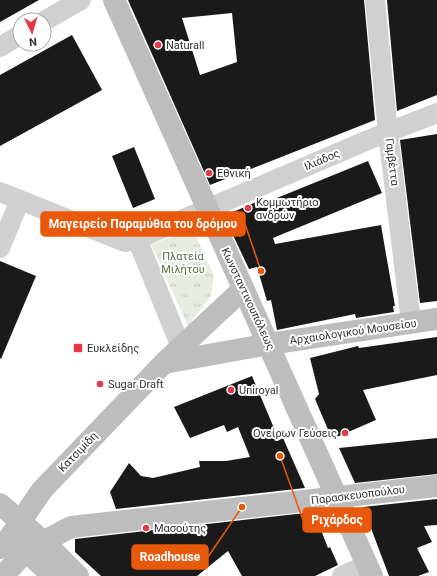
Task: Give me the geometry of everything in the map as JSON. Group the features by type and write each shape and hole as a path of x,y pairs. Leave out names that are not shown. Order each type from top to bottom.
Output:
{"street":[{"path":"52,16 81,0"},
{"name":"Κωνσταντινουπόλεως","path":"114,0 242,290 269,344 369,570"},
{"name":"Γαμβέττα","path":"375,0 388,133 412,323"},
{"path":"0,47 12,40"},
{"name":"Ιλιάδος","path":"137,239 207,208 437,114"},
{"path":"0,192 125,242 137,239 181,347"},
{"path":"0,248 20,200"},
{"name":"Κατσιμίδη","path":"3,576 17,538 42,490 164,363 242,290"},
{"name":"Αρχαιολογικού Μουσείου","path":"269,344 437,319"},
{"path":"164,363 269,344"},
{"name":"Παρασκευοπούλου","path":"17,538 71,527 437,486"},
{"path":"0,504 17,538 53,576"},
{"path":"17,538 78,576"},
{"path":"342,576 369,570"}],"green space":[{"name":"Πλατεία Μιλήτου","path":"193,230 214,276 211,296 188,326 151,244"}],"building":[{"path":"0,0 39,0 18,12 12,12 12,15 0,22"},
{"path":"128,0 364,0 375,120 210,185","holes":["232,13 237,62 200,75 182,18"]},
{"path":"387,0 437,0 437,95 397,111"},
{"path":"72,35 102,90 0,146 0,75 41,52 52,52 52,46"},
{"path":"437,134 437,301 420,303 400,140"},
{"path":"134,147 155,199 133,208 112,156"},
{"path":"368,161 382,193 273,238 275,244 381,225 395,306 393,306 394,312 356,318 355,314 277,330 271,300 267,301 257,267 249,269 224,216 265,198 267,202"},
{"path":"0,261 36,276 1,359 0,358"},
{"path":"437,337 437,375 363,390 376,420 332,439 315,399 319,394 310,358 358,346 359,348"},
{"path":"252,376 279,440 283,438 305,488 116,509 110,492 129,463 141,476 153,478 200,467 199,461 226,461 250,457 238,427 227,432 224,425 190,438 174,407"},
{"path":"437,438 437,474 355,483 339,448"},
{"path":"437,499 437,525 424,526 432,542 417,548 429,572 418,576 389,576 363,507"},
{"path":"314,512 328,548 330,547 338,565 315,576 242,576 228,551 197,576 101,576 75,552 75,539"}],"place":[{"name":"Naturall","path":"158,45"},
{"name":"Εθνική","path":"209,173"},
{"name":"Κομμωτήριο ανδρών","path":"248,208"},
{"name":"Μαγειρείο Παραμύθια του δρόμου","path":"261,271"},
{"name":"Ευκλείδης","path":"78,348"},
{"name":"Sugar Draft","path":"100,384"},
{"name":"Uniroyal","path":"231,390"},
{"name":"Ονείρων Γεύσεις","path":"345,433"},
{"name":"Ριχάρδος","path":"280,456"},
{"name":"Roadhouse","path":"242,507"},
{"name":"Μασούτης","path":"146,528"}]}
